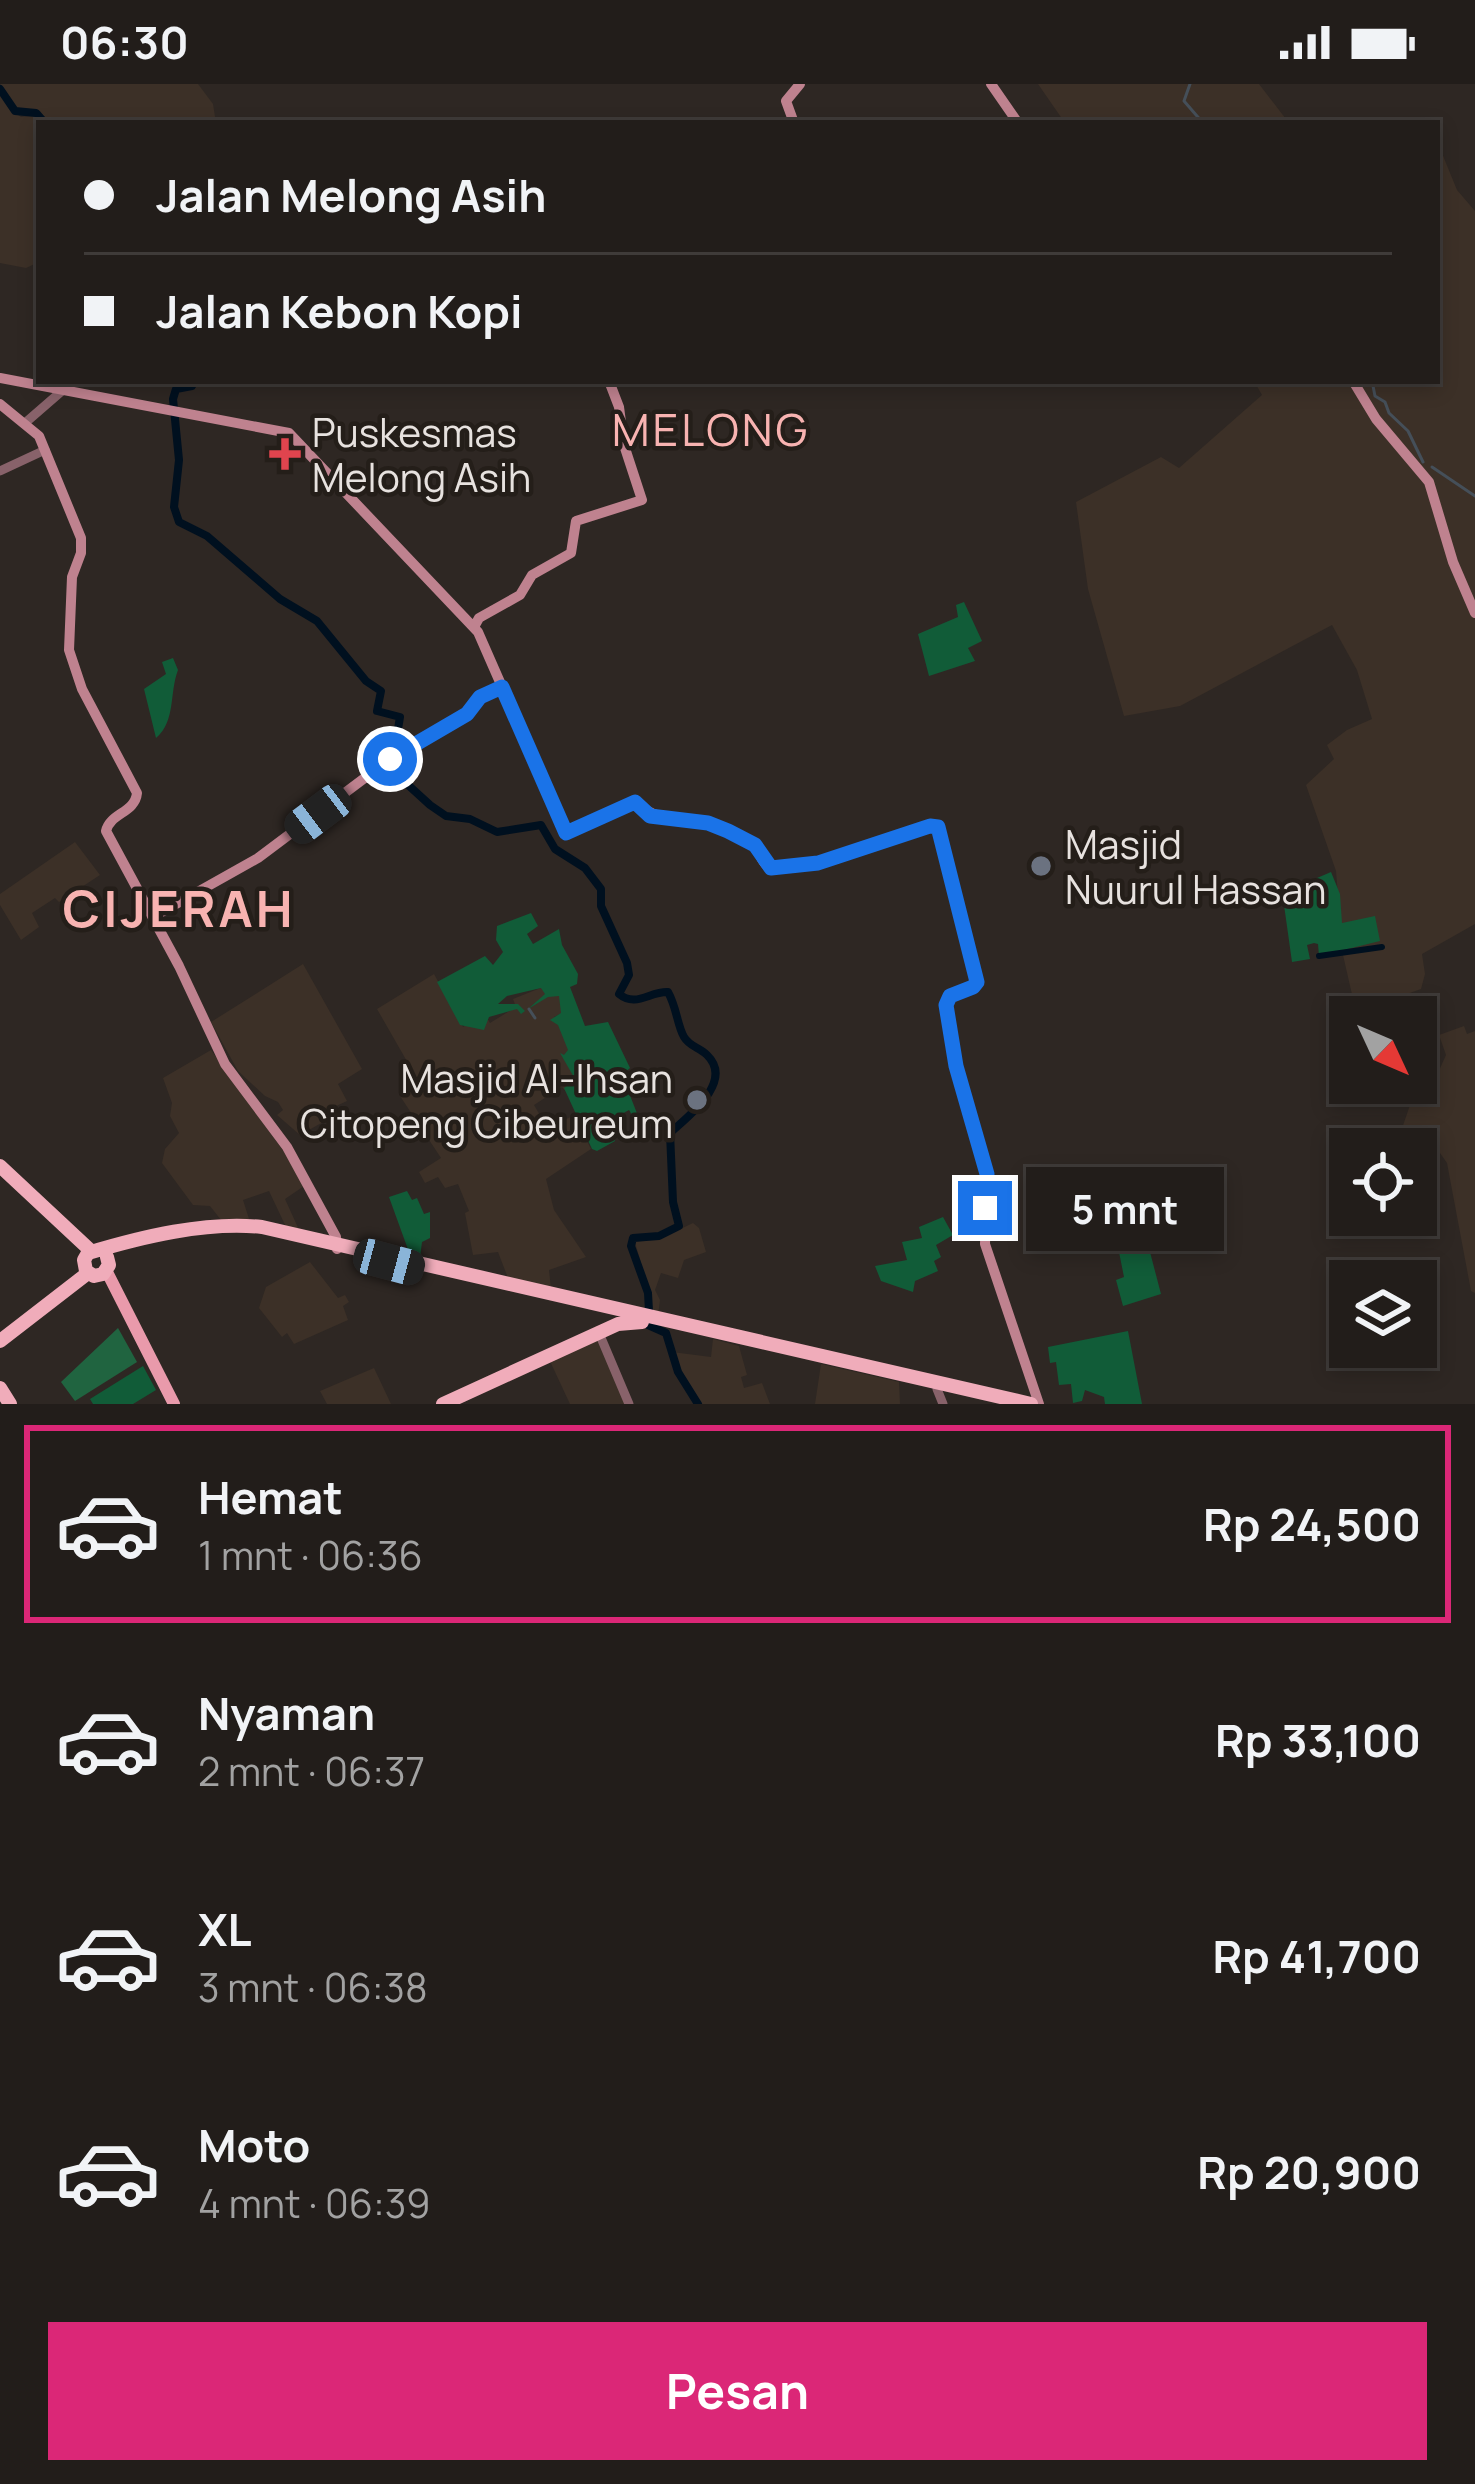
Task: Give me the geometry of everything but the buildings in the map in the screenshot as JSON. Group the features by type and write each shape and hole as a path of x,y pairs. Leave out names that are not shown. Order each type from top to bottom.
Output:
{"highway":[{"path":"0,1170 96,1263"},
{"path":"0,1338 129,1240 262,1227 940,1396 1004,1404"},
{"path":"534,1293 614,1314 618,1324"},
{"path":"443,1404 618,1324 641,1319 1035,1404"},
{"path":"0,1388 10,1404"}],"main road":[{"path":"793,120 786,100 800,84"},
{"path":"991,84 1016,120"},
{"path":"0,378 290,433 474,627 566,833 635,802 650,816 708,823 728,831 755,845 765,864 774,868 818,863 938,827 977,982 950,996 946,1005 956,1066 987,1174 985,1244 1035,1404"},
{"path":"474,627 479,618 520,595 532,575 573,551 576,521 642,500 622,441 619,407 610,384"},
{"path":"1355,384 1376,419 1429,482 1453,562 1475,613"},
{"path":"0,404 39,436 81,538 72,577 69,650 82,689 137,793 134,806 106,829 225,1064 293,1156 337,1247"},
{"path":"153,917 258,858 393,757 467,714 480,697 502,687"},
{"path":"96,1263 170,1404"}],"street":[{"path":"26,423 63,390"},
{"path":"0,471 44,450"},
{"path":"598,1333 629,1404"}],"shaded area":[{"path":"0,84 198,84 213,104 216,120 45,120 40,111 16,108"},
{"path":"1038,84 1259,84 1287,120 1063,120"},
{"path":"0,91 12,111 40,120 36,120 36,263 26,268 0,263"},
{"path":"1440,148 1457,190 1475,211 1475,924 1422,954 1421,989 1401,996 1352,996 1343,955 1336,871 1306,785 1334,759 1327,745 1372,719 1357,670 1332,625 1180,706 1124,716 1088,589 1076,502 1161,457 1179,468 1262,395 1256,384 1440,384"},
{"path":"75,842 100,875 32,913 39,927 21,940 0,905 0,894"},
{"path":"303,964 362,1069 338,1084 347,1101 321,1113 323,1122 300,1135 277,1115 283,1110 278,1102 238,1071 211,1022"},
{"path":"434,974 463,1027 484,1013 490,1023 516,1007 513,999 553,983 567,1011 554,1017 577,1050 578,1077 570,1096 562,1087 534,1105 548,1129 574,1115 591,1149 546,1179 554,1210 586,1257 549,1270 551,1289 508,1278 498,1252 473,1255 465,1213 469,1211 458,1184 445,1188 438,1177 425,1183 419,1172 441,1158 400,1096 420,1084 377,1009"},
{"path":"1464,1026 1467,1034 1475,1031 1475,1293 1447,1163 1437,1154 1437,1128 1402,1128 1411,1104 1437,1104 1437,1075 1446,1055 1439,1035"},
{"path":"211,1050 307,1184 285,1199 300,1232 287,1229 269,1191 243,1200 250,1222 225,1225 210,1206 193,1205 162,1163 165,1149 179,1133 170,1116 172,1103 163,1078"},
{"path":"693,1223 706,1252 684,1260 678,1278 661,1273 655,1290 660,1300 658,1316 650,1313 651,1298 635,1242 662,1238"},
{"path":"310,1262 338,1298 345,1295 348,1320 294,1344 287,1333 282,1337 259,1308 266,1287"},
{"path":"600,1338 628,1404 570,1404 549,1359"},
{"path":"713,1339 739,1346 747,1375 741,1377 744,1388 762,1383 770,1404 699,1404 672,1352 711,1357"},
{"path":"821,1364 899,1382 900,1404 815,1404"},
{"path":"374,1368 391,1404 327,1404 320,1391"}],"green space":[{"path":"964,602 982,641 968,648 975,661 929,676 918,634 958,617 956,605"},
{"path":"173,658 178,670 169,715 156,738 144,689 166,674 162,662"},
{"path":"1331,872 1340,894 1342,923 1375,916 1380,941 1319,956 1314,943 1307,945 1310,959 1292,962 1284,905 1313,901 1310,881"},
{"path":"531,913 538,926 527,934 533,944 559,929 578,974 577,984 570,987 585,1026 608,1022 630,1068 622,1075 640,1121 629,1110 607,1122 615,1141 597,1151 564,1088 575,1079 560,1053 568,1050 558,1025 550,1020 561,1013 559,996 528,1009 545,994 541,988 507,996 498,1004 518,1004 525,1011 489,1017 484,1030 460,1025 437,982 485,956 493,965 503,952 496,940 497,926"},
{"path":"407,1191 412,1200 417,1198 424,1214 430,1212 430,1238 422,1242 420,1258 410,1255 389,1197"},
{"path":"943,1217 953,1235 936,1245 941,1257 934,1261 938,1271 915,1281 913,1292 881,1281 875,1266 907,1260 902,1242 922,1238 919,1227"},
{"path":"1160,1219 1163,1228 1155,1233 1157,1247 1150,1252 1161,1294 1123,1306 1116,1280 1124,1277 1118,1247 1099,1247 1097,1239"},
{"path":"118,1328 137,1362 75,1401 61,1382"},
{"path":"1128,1331 1142,1404 1105,1404 1104,1397 1085,1390 1082,1401 1073,1403 1071,1384 1059,1385 1048,1347"},
{"path":"143,1366 156,1390 133,1404 93,1404 90,1399"}],"waterway":[{"path":"1190,84 1184,101 1200,120"},
{"path":"0,89 15,111 36,113 42,120"},
{"path":"193,384 176,389 173,399 179,460 174,507 179,522 207,536 280,599 317,621 366,681 381,691 377,711 400,717 393,759 407,784 430,805 446,816 470,819 497,832 541,825 555,849 585,868 601,889 601,906 627,963 629,975 619,994 637,999 668,992 684,1037 714,1065 715,1076 705,1098 670,1133 673,1202 679,1226 659,1236 633,1238 631,1246 648,1293 649,1311"},
{"path":"1373,384 1375,396 1408,431 1423,462"},
{"path":"1432,467 1475,496"},
{"path":"1319,956 1382,947"},
{"path":"529,1009 535,1018"},
{"path":"648,1325 666,1333 678,1372 698,1404"}],"place":[{"name":"Puskesmas Melong Asih","path":"285,454"},
{"name":"Masjid Nuurul Hassan","path":"1041,866"},
{"name":"Masjid Al-Ihsan Citopeng Cibeureum","path":"697,1100"}],"district":[{"name":"MELONG","path":"711,429"},
{"name":"CIJERAH","path":"179,907"}],"route":[{"path":"390,759 467,714 480,697 502,687 566,833 635,802 650,816 708,823 728,831 755,845 765,864 774,868 818,863 938,827 977,982 946,998 946,1005 956,1066 987,1174 985,1208"}]}
